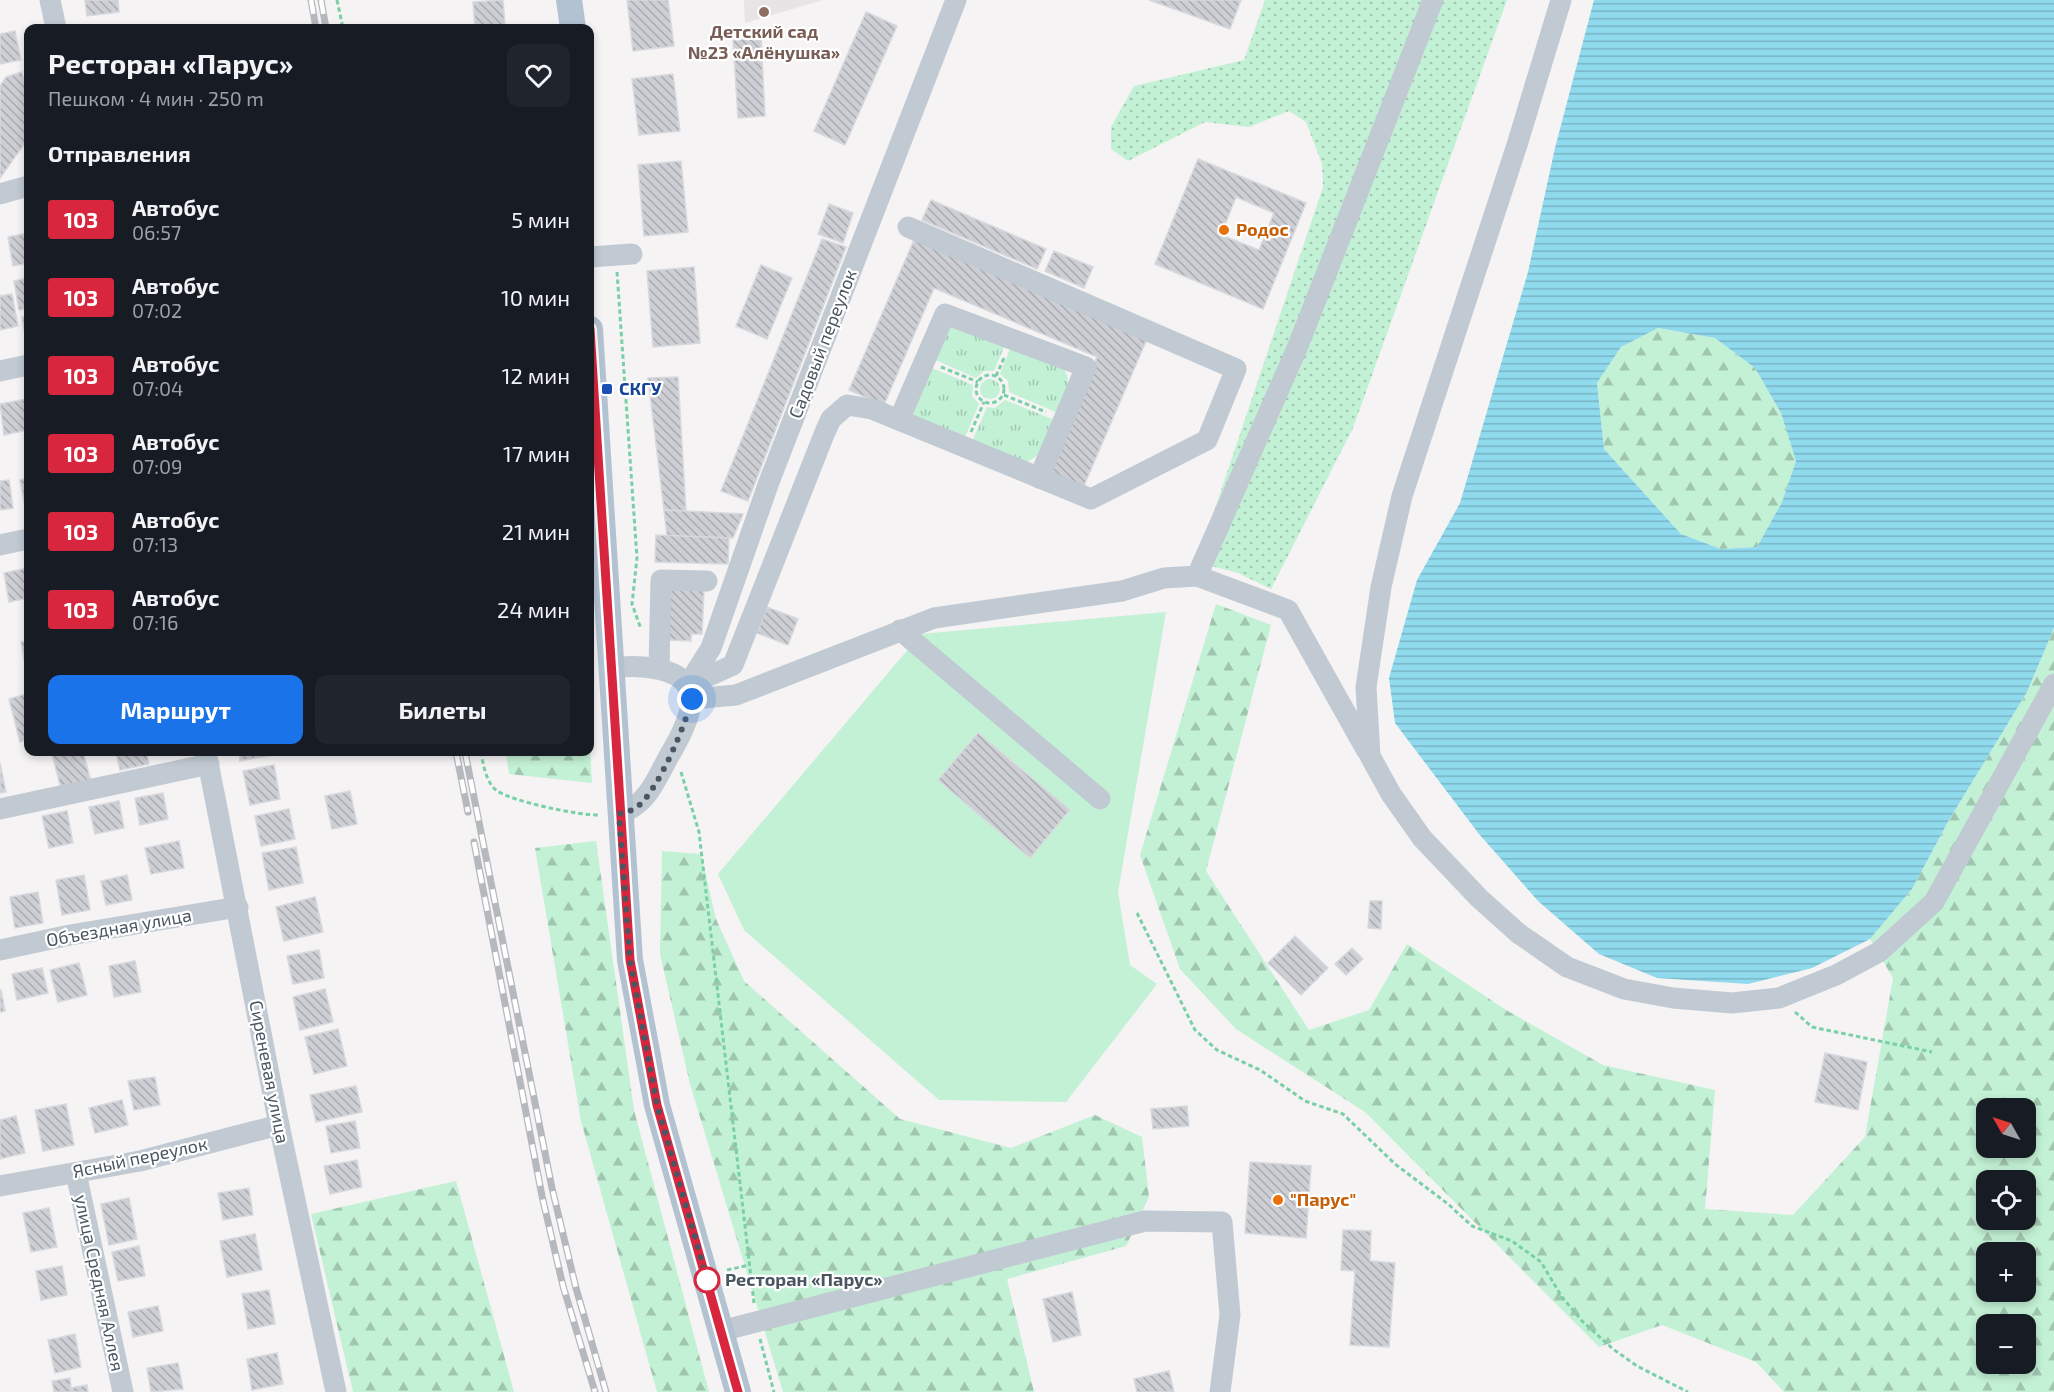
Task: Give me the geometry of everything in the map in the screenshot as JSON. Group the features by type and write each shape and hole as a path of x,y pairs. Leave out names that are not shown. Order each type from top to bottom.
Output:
{"main road":[{"path":"569,0 572,24"},
{"path":"594,397 630,960 657,1105 738,1392"}],"street":[{"path":"50,0 55,24"},
{"name":"Садовый переулок","path":"619,814 636,808 649,793 674,747 689,693 711,648 769,482 956,0"},
{"path":"1197,576 1299,346 1433,0"},
{"path":"1370,756 1366,687 1381,587 1402,496 1517,145 1561,0"},
{"path":"0,194 24,187"},
{"path":"689,693 733,665 831,419 847,405 857,405 899,420 1091,499 1206,440 1236,369 908,227"},
{"path":"594,257 624,255"},
{"path":"899,420 945,314 1086,367 1039,478"},
{"path":"0,371 24,366"},
{"path":"0,545 24,540"},
{"path":"689,693 736,695 934,618 1122,591 1164,578 1197,576 1288,610 1391,794 1422,838 1479,898 1518,933 1567,966 1624,989 1673,998 1732,1003 1779,998 1836,975 1879,952 1934,902 2054,684"},
{"path":"659,669 661,580 707,581"},
{"path":"900,630 1100,799"},
{"path":"610,668 630,666 659,669 676,676 689,693"},
{"path":"0,809 208,758"},
{"name":"Сиреневая улица","path":"208,758 279,1125 336,1392"},
{"name":"Объездная улица","path":"0,950 70,935 238,907"},
{"name":"Ясный переулок","path":"0,1186 140,1161 279,1125"},
{"name":"улица Средняя Аллея","path":"76,1173 123,1392"},
{"path":"721,1331 1145,1221 1222,1222 1230,1315 1220,1392"}],"path":[{"path":"338,0 342,24"},
{"path":"624,255 637,558 632,604 642,632"},
{"path":"925,360 978,382"},
{"path":"988,375 998,377 1004,385 1004,395 997,402 984,402 976,393 978,382 988,375"},
{"path":"1004,395 1064,420"},
{"path":"964,447 984,402"},
{"path":"674,747 699,832 756,1322 774,1392"},
{"path":"482,756 484,770 495,789 513,799 593,815 619,814"},
{"path":"1137,913 1195,1030 1217,1050 1260,1070 1305,1101 1343,1114 1395,1164 1448,1204 1472,1226 1512,1241 1541,1262 1562,1298 1613,1349 1637,1366 1688,1392"},
{"path":"1779,998 1812,1026 1932,1052"},
{"path":"727,1275 726,1268 749,1265"}],"shaded area":[{"name":"Детский сад №23 «Алёнушка»","path":"744,0 823,0 745,23"}],"green space":[{"path":"1265,0 1507,0 1353,428 1271,589 1238,573 1197,562 1323,187 1322,164 1306,122 1289,111 1249,127 1205,122 1128,161 1111,149 1111,127 1134,86 1244,60"},
{"path":"948,326 1006,342 994,371 984,371 976,378 931,358"},
{"path":"1658,328 1715,338 1755,368 1781,413 1796,461 1782,502 1757,547 1721,549 1681,534 1604,449 1597,383 1621,347"},
{"path":"1012,344 1063,368 1068,385 1058,413 1009,392 1008,381 1000,374"},
{"path":"927,366 973,385 972,396 979,404 963,442 911,419"},
{"path":"990,379 997,382 1000,389 997,396 990,399 983,396 980,389 983,382"},
{"path":"1005,400 1055,420 1040,452 1029,461 1022,463 971,444 987,407 995,408"},
{"path":"1216,604 1271,625 1206,871 1309,1030 1369,1010 1407,944 1506,1010 1603,1065 1715,1090 1705,1209 1793,1215 1865,1137 1893,978 1870,939 1912,889 1949,820 2027,692 2054,628 2054,1392 1784,1392 1756,1362 1662,1325 1599,1347 1365,1112 1236,1029 1180,969 1140,855"},
{"path":"1166,612 1118,892 1130,965 1157,984 1066,1102 939,1100 744,930 718,874 921,634"},
{"path":"507,756 590,756 592,783 509,774"},
{"path":"596,841 634,1110 709,1392 657,1392 581,1121 535,848"},
{"path":"662,851 701,854 716,919 744,981 900,1119 1011,1148 1095,1115 1142,1137 1149,1197 1126,1246 1007,1279 1034,1392 783,1392 690,1084 660,954"},
{"path":"456,1181 514,1392 353,1392 311,1214"}],"water":[{"path":"1594,0 2054,0 2054,628 2027,692 1949,820 1912,889 1870,939 1812,968 1748,984 1657,978 1599,954 1538,901 1479,834 1395,723 1389,678 1417,580 1460,503 1528,272 1555,148","holes":["1658,328 1715,338 1755,368 1781,413 1796,461 1782,502 1757,547 1721,549 1681,534 1604,449 1597,383 1621,347"]}],"building":[{"path":"85,0 118,0 119,12 87,16"},
{"path":"503,0 505,24 475,24 473,2"},
{"path":"627,0 668,0 674,46 633,51"},
{"path":"1149,0 1241,0 1230,29"},
{"path":"866,12 897,26 845,145 814,131"},
{"path":"15,31 21,60 0,64 0,34"},
{"path":"761,38 765,116 738,118 733,40"},
{"path":"22,72 24,145 0,178 0,86 6,77"},
{"path":"673,74 680,131 639,135 632,79"},
{"path":"1198,159 1306,203 1263,309 1155,264","holes":["1236,197 1274,213 1259,250 1221,235"]},
{"path":"681,161 688,232 644,236 638,165"},
{"path":"931,200 1046,249 1037,269 922,220"},
{"path":"829,204 853,213 843,243 818,234"},
{"path":"24,234 24,264 13,266 8,237"},
{"path":"822,239 846,247 748,501 721,491"},
{"path":"914,240 1147,339 1083,488 1048,473 1097,357 934,288 884,405 849,390"},
{"path":"1054,251 1093,267 1084,288 1045,271"},
{"path":"761,265 792,278 767,339 736,326"},
{"path":"694,267 700,343 653,347 647,271"},
{"path":"24,279 24,309 19,310 14,281"},
{"path":"12,294 18,326 0,330 0,296"},
{"path":"678,377 686,511 664,510 648,378"},
{"path":"24,400 24,431 4,435 0,404"},
{"path":"24,479 24,501 20,480"},
{"path":"9,480 13,508 0,510 0,481"},
{"path":"664,510 743,514 733,538 667,536"},
{"path":"656,535 729,538 728,564 655,562"},
{"path":"24,569 24,599 9,602 4,573"},
{"path":"670,589 704,590 702,634 691,634 691,641 668,640"},
{"path":"767,607 798,619 788,645 757,633"},
{"path":"21,642 24,642 24,658"},
{"path":"24,695 24,740 20,742 9,699"},
{"path":"978,733 1070,810 1030,858 938,780"},
{"path":"53,756 84,756 91,781 61,789"},
{"path":"117,756 147,756 149,764 120,770"},
{"path":"239,756 268,756 240,761"},
{"path":"0,763 6,792 0,793"},
{"path":"274,765 280,799 250,805 243,771"},
{"path":"350,791 357,824 332,829 325,796"},
{"path":"163,793 168,819 140,825 135,798"},
{"path":"119,801 124,828 95,834 89,807"},
{"path":"289,809 295,839 261,846 255,816"},
{"path":"67,811 73,843 49,848 42,816"},
{"path":"179,841 184,868 151,874 145,848"},
{"path":"296,847 303,883 269,890 262,853"},
{"path":"84,875 90,910 62,915 56,880"},
{"path":"127,875 132,900 106,905 101,881"},
{"path":"38,892 43,923 15,928 10,897"},
{"path":"315,897 323,932 284,941 276,907"},
{"path":"1370,901 1382,901 1381,929 1368,928"},
{"path":"1295,936 1328,968 1301,995 1268,963"},
{"path":"1352,948 1363,959 1346,975 1335,964"},
{"path":"319,950 324,978 293,984 287,956"},
{"path":"135,961 141,992 114,997 109,966"},
{"path":"79,963 87,995 58,1002 50,970"},
{"path":"42,968 48,993 17,1000 12,974"},
{"path":"325,989 333,1022 300,1030 293,997"},
{"path":"0,991 5,1011 0,1012"},
{"path":"338,1029 347,1066 314,1074 305,1037"},
{"path":"1825,1053 1867,1062 1858,1110 1815,1102"},
{"path":"155,1077 160,1105 134,1110 128,1081"},
{"path":"356,1086 362,1112 316,1122 310,1095"},
{"path":"122,1100 128,1125 95,1133 89,1108"},
{"path":"66,1104 74,1145 43,1151 35,1110"},
{"path":"1187,1106 1189,1126 1153,1129 1151,1109"},
{"path":"16,1116 25,1153 0,1159 0,1120"},
{"path":"355,1121 360,1148 331,1153 326,1126"},
{"path":"357,1160 362,1187 330,1194 324,1166"},
{"name":"\"Парус\"","path":"1250,1162 1311,1166 1306,1238 1245,1233"},
{"path":"249,1188 253,1215 223,1220 218,1193"},
{"path":"129,1198 137,1239 109,1245 101,1204"},
{"path":"49,1208 57,1247 31,1252 23,1213"},
{"path":"1343,1230 1371,1231 1370,1261 1395,1263 1389,1347 1350,1345 1355,1271 1341,1270"},
{"path":"255,1234 262,1270 227,1277 220,1241"},
{"path":"139,1246 145,1276 118,1281 112,1252"},
{"path":"62,1266 67,1295 41,1300 36,1271"},
{"path":"269,1290 275,1324 248,1329 242,1294"},
{"path":"1072,1292 1081,1335 1053,1342 1043,1299"},
{"path":"158,1306 163,1331 133,1337 128,1312"},
{"path":"75,1334 81,1367 55,1373 48,1340"},
{"path":"277,1353 283,1384 252,1390 247,1359"},
{"path":"178,1363 183,1389 151,1392 147,1368"},
{"path":"1169,1371 1174,1392 1137,1392 1134,1379"},
{"path":"70,1378 71,1388 87,1385 88,1392 54,1392 52,1381"}],"railway":[{"path":"311,0 315,24"},
{"path":"321,0 325,24"},
{"path":"457,756 468,812"},
{"path":"466,756 552,1188 576,1288 606,1392"},
{"path":"474,842 542,1196 563,1286 595,1392"}],"bus line":[{"name":"103","path":"594,408 630,960 657,1105 738,1392"}],"place":[{"name":"Детский сад №23 «Алёнушка»","path":"764,12"},
{"name":"Родос","path":"1224,230"},
{"name":"СКГУ","path":"607,389"},
{"name":"\"Парус\"","path":"1278,1200"},
{"name":"Ресторан «Парус»","path":"707,1280"}],"route":[{"path":"692,699 687,718 674,747 649,793 636,808 619,814 630,960 657,1105 709,1286 707,1280"}]}
